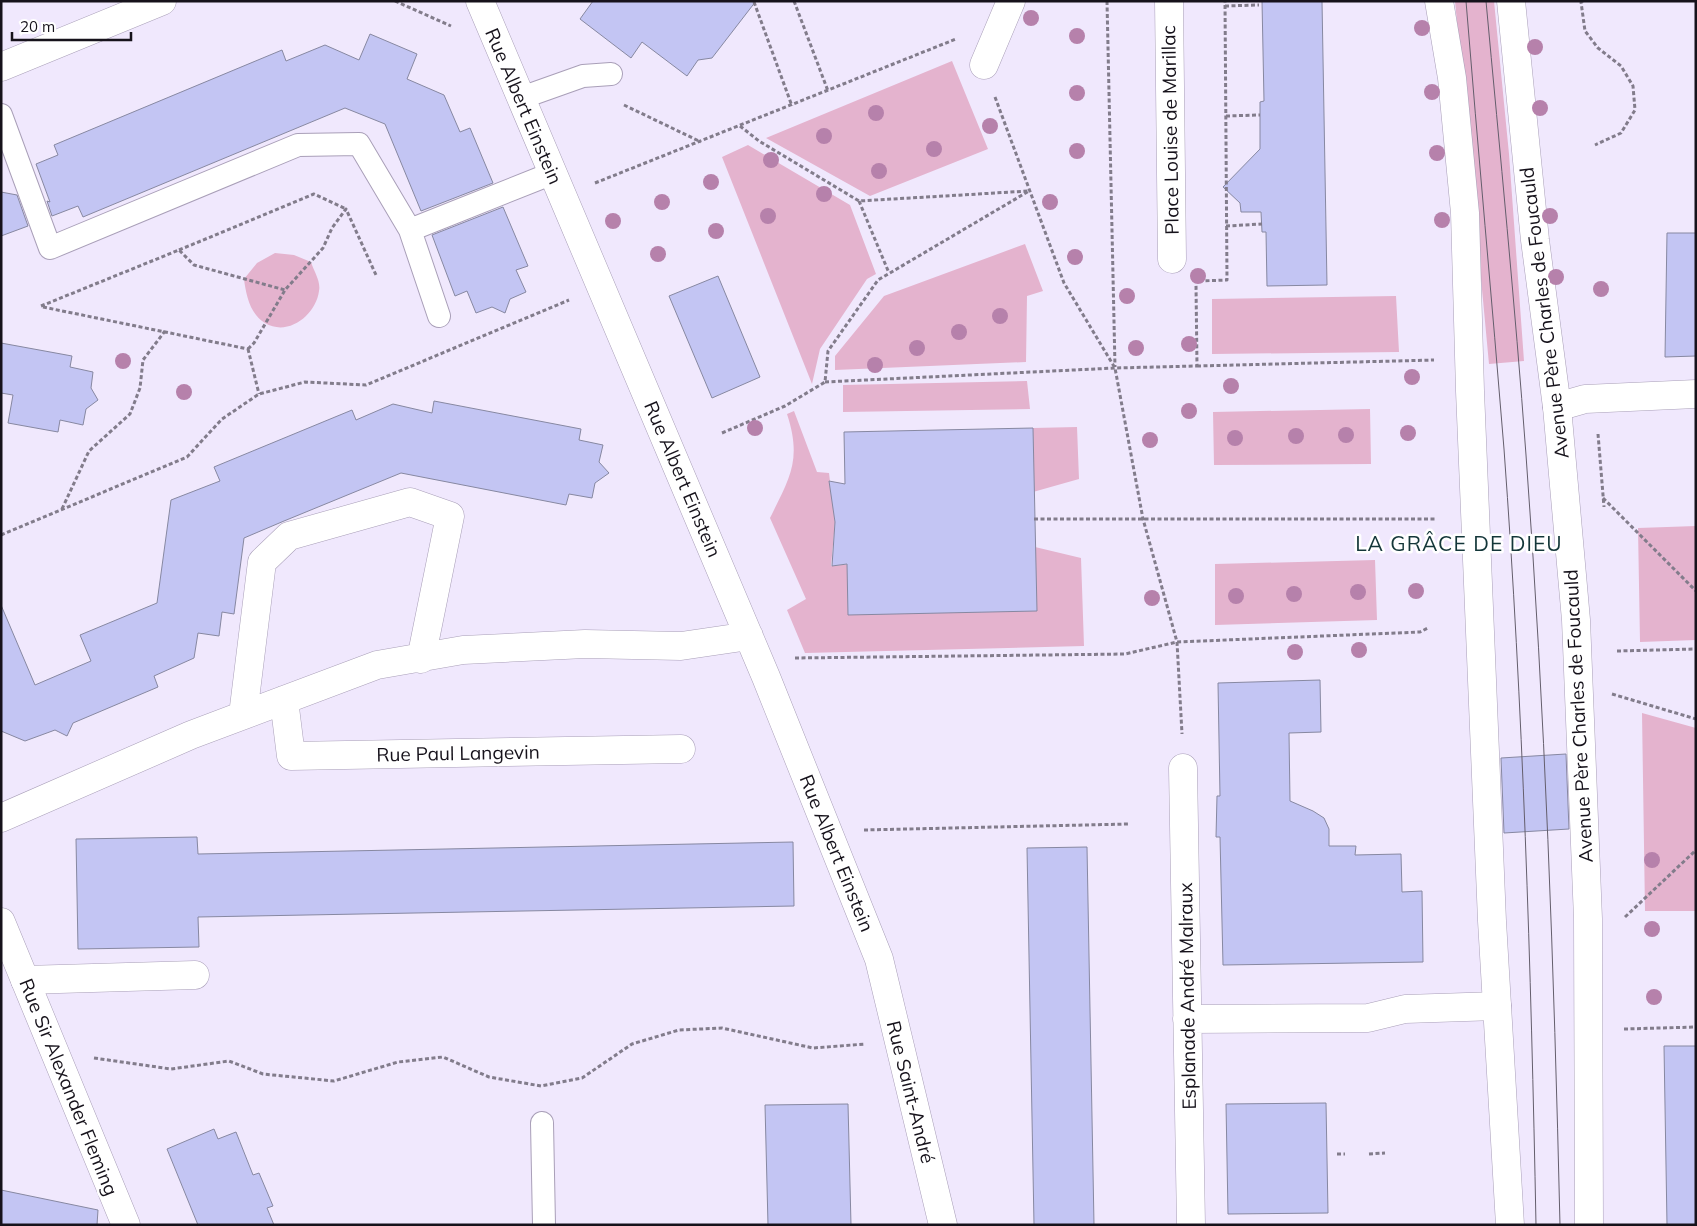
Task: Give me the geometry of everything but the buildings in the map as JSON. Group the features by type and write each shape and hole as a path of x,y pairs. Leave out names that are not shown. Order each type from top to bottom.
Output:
{"street":[{"path":"1,67 162,1"},
{"name":"Rue Albert Einstein","path":"480,1 749,636 879,959"},
{"name":"Place Louise de Marillac","path":"1169,1 1172,259"},
{"path":"1439,1 1452,78 1465,213 1470,391 1497,1006 1510,1225"},
{"name":"Avenue Père Charles de Foucauld","path":"1511,1 1534,240 1557,407 1576,620 1587,879 1589,1225"},
{"path":"984,65 1007,11"},
{"path":"1557,407 1585,399 1696,394"},
{"path":"243,715 262,562 290,536 410,502 450,516 421,658"},
{"path":"1,818 191,734 377,665 462,650 585,644 681,646 749,636"},
{"name":"Rue Paul Langevin","path":"284,700 291,756 681,749"},
{"name":"Esplanade André Malraux","path":"1183,768 1191,1225"},
{"name":"Rue Sir Alexander Fleming","path":"1,922 126,1225"},
{"name":"Rue Saint-André","path":"879,959 943,1225"},
{"path":"25,980 195,975"},
{"path":"1187,1019 1368,1018 1405,1009 1497,1006"}],"lane":[{"path":"521,98 583,76 611,74"},
{"path":"1,115 50,248 298,145 359,144 410,230 439,316"},
{"path":"410,230 553,173"},
{"path":"542,1123 544,1225"}],"path":[{"path":"395,1 453,27"},
{"path":"794,1 828,91"},
{"path":"1108,1 1115,368 1143,519 1177,642 1183,768"},
{"path":"1584,1 1581,2 1585,30 1598,48 1621,66 1633,86 1635,110 1621,133 1594,145"},
{"path":"754,2 792,106"},
{"path":"1225,6 1259,5"},
{"path":"594,184 828,91 1007,11"},
{"path":"984,65 1064,283 1115,368"},
{"path":"583,76 609,98 701,142"},
{"path":"1226,116 1260,115"},
{"path":"740,126 758,141 859,201 1030,191"},
{"path":"825,382 828,351 878,280 1030,191"},
{"path":"248,349 41,306 314,194 346,208 376,275"},
{"path":"859,201 890,273"},
{"path":"248,349 254,343 285,290 323,248 332,228 346,208"},
{"path":"1226,226 1262,224"},
{"path":"179,250 194,265 285,290"},
{"path":"1,535 187,457 222,419 259,394 305,382 366,385 570,300"},
{"path":"62,510 89,450 130,414 140,388 140,370 143,360 165,331"},
{"path":"248,349 259,394"},
{"path":"1198,366 1439,360"},
{"path":"722,433 785,406 825,382 1115,368"},
{"path":"1597,492 1696,591"},
{"path":"1034,519 1437,519"},
{"path":"792,658 1126,654 1177,642 1420,632 1428,628"},
{"path":"1617,651 1696,649"},
{"path":"1609,694 1696,719"},
{"path":"856,830 1128,824"},
{"path":"1625,917 1696,850"},
{"path":"1623,1029 1696,1027"},
{"path":"54,1052 171,1070 229,1061 263,1074 334,1081 398,1062 443,1057 489,1077 541,1086 582,1078 632,1044 679,1030 722,1028 813,1048 869,1044"},
{"path":"1369,1154 1385,1153"},
{"path":"1337,1154 1345,1154"}],"shaded area":[{"path":"1455,1 1494,1 1509,154 1524,361 1489,364"},
{"path":"952,61 988,149 870,196 766,138"},
{"path":"748,145 850,205 876,274 867,279 820,349 812,384 722,157"},
{"path":"1025,244 1043,291 1027,296 1026,362 835,370 835,356 884,296"},
{"path":"275,253 294,255 311,262 319,284 317,300 313,308 300,321 283,327 274,327 265,323 256,315 248,298 244,279 257,263"},
{"path":"1396,296 1399,352 1212,354 1212,299"},
{"path":"1027,381 1030,409 843,412 843,385"},
{"path":"1370,409 1371,464 1214,465 1213,412"},
{"path":"794,411 817,472 829,473 835,522 831,566 1035,547 1081,558 1084,646 805,653 787,610 806,599 770,518 792,468 793,444 787,414"},
{"path":"1077,427 1079,479 1033,492 1033,428"},
{"path":"1696,526 1696,640 1640,642 1638,528"},
{"path":"1375,560 1377,620 1215,625 1215,564"},
{"path":"1642,713 1696,728 1696,911 1645,911"}],"tram line":[{"path":"1466,1 1511,546 1529,934 1536,1225"},
{"path":"1486,1 1522,398 1533,551 1544,743 1552,936 1560,1225"}],"district":[{"name":"LA GRÂCE DE DIEU","path":"1459,544"}]}
